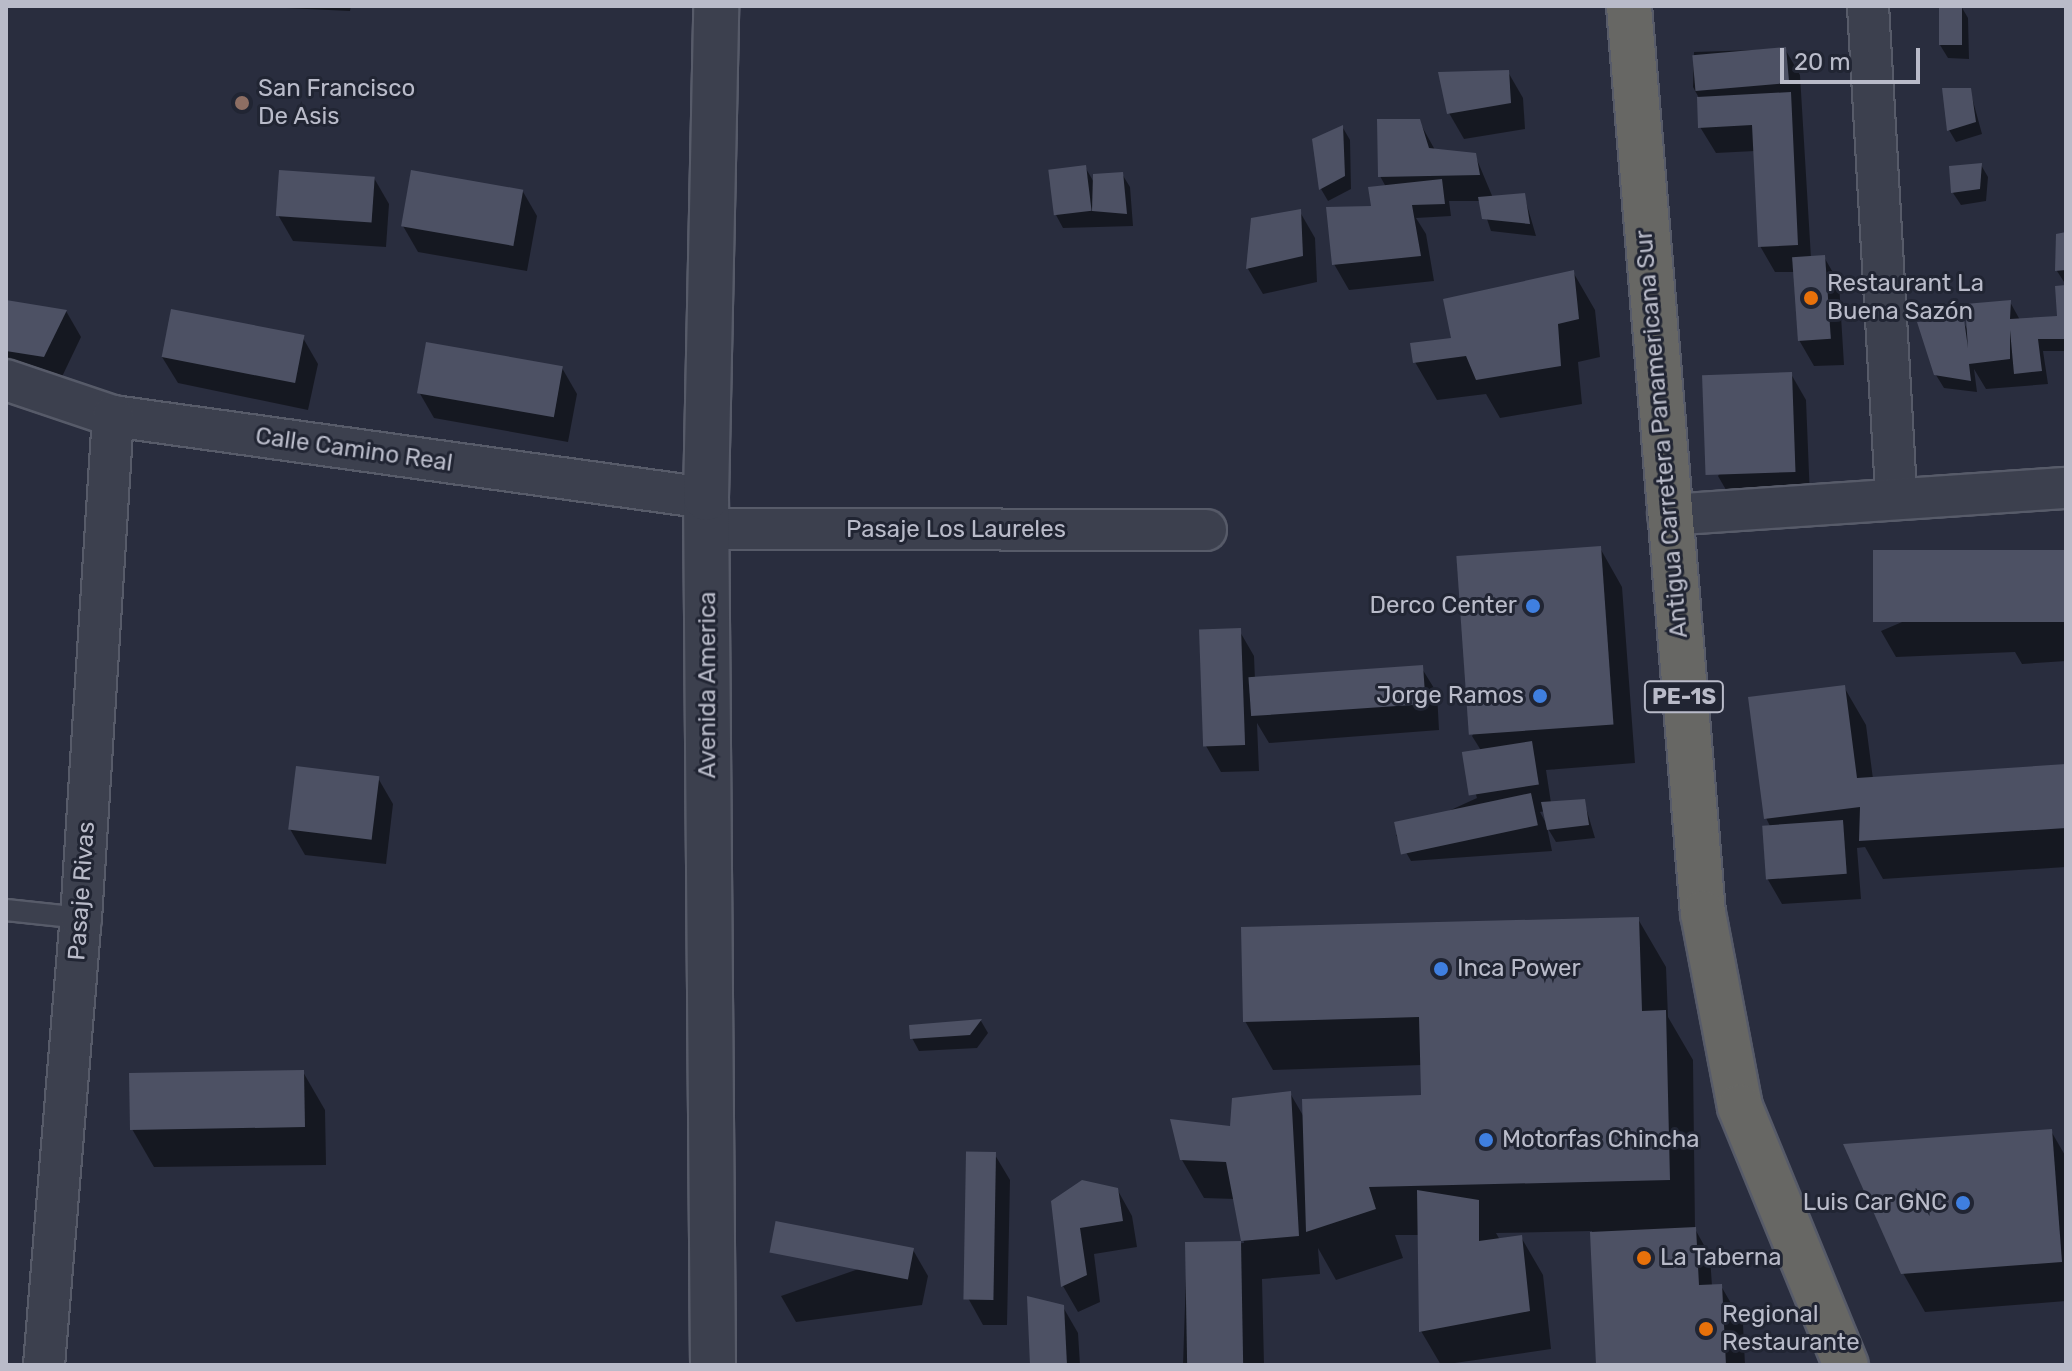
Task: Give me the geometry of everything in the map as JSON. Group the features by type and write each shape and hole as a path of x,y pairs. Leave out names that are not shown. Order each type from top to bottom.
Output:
{"highway":[{"name":"Antigua Carretera Panamericana Sur","path":"1629,6 1668,515 1703,913 1740,1107 1846,1365"}],"street":[{"name":"Avenida America","path":"713,1365 706,514 716,6"},
{"path":"1868,6 1896,498"},
{"name":"Calle Camino Real","path":"6,380 113,416 706,514"},
{"name":"Pasaje Rivas","path":"44,1365 81,918 113,416"},
{"path":"1668,515 2066,488"},
{"name":"Pasaje Los Laureles","path":"706,514 1206,530"}],"lane":[{"path":"6,910 81,918"}],"building":[{"path":"1939,6 1962,6 1962,45 1939,45"},
{"path":"1786,47 1789,83 1695,91 1692,55"},
{"path":"1509,70 1511,103 1447,114 1438,72"},
{"path":"1942,88 1971,88 1976,122 1947,131"},
{"path":"1791,92 1798,245 1758,247 1752,125 1698,128 1697,97"},
{"path":"1377,119 1420,119 1429,148 1476,153 1480,175 1378,177"},
{"path":"1343,125 1345,176 1319,190 1312,139"},
{"path":"1982,163 1980,189 1951,193 1949,166"},
{"path":"1086,165 1092,211 1054,215 1048,170"},
{"path":"279,170 375,177 372,223 276,216"},
{"path":"411,170 523,190 513,246 401,226"},
{"path":"1123,172 1127,214 1092,211 1093,174"},
{"path":"1442,179 1445,204 1412,205 1421,256 1332,265 1326,207 1371,206 1368,187"},
{"path":"1525,193 1530,224 1482,219 1478,197"},
{"path":"1301,209 1303,256 1246,269 1251,218"},
{"path":"2066,232 2066,270 2055,271 2056,234"},
{"name":"Restaurant La Buena Sazón","path":"1825,255 1831,339 1798,341 1792,257"},
{"path":"1574,270 1579,319 1558,324 1561,366 1476,380 1466,356 1413,363 1410,343 1451,338 1443,299"},
{"path":"2066,285 2066,339 2038,339 2042,371 2014,374 2010,330 2010,359 1969,364 1971,381 1934,375 1917,322 1964,319 1968,348 1965,304 2011,300 2010,319 2057,316 2055,286"},
{"path":"6,300 67,310 44,357 6,351"},
{"path":"171,309 305,335 295,383 162,357"},
{"path":"426,342 563,366 554,417 417,393"},
{"path":"1792,372 1795,472 1706,475 1702,375"},
{"name":"Derco Center","path":"1601,546 1613,725 1469,735 1456,556"},
{"path":"1873,550 2066,550 2066,622 1873,622"},
{"path":"1241,628 1245,745 1203,746 1199,629"},
{"path":"1423,665 1426,704 1251,716 1248,677"},
{"path":"1845,685 1857,778 2066,764 2066,828 1859,841 1860,807 1764,819 1748,697"},
{"path":"1532,741 1539,784 1469,796 1462,752"},
{"path":"296,766 379,776 372,840 288,830"},
{"path":"1531,793 1538,825 1401,854 1394,822"},
{"path":"1585,799 1589,825 1547,830 1541,802"},
{"path":"1843,820 1847,874 1766,880 1762,826"},
{"path":"1639,917 1642,1011 1666,1010 1670,1180 1369,1187 1376,1209 1306,1232 1302,1099 1421,1095 1419,1017 1243,1022 1241,927"},
{"path":"982,1019 970,1035 910,1039 909,1025"},
{"path":"304,1070 305,1127 130,1130 129,1073"},
{"path":"1291,1091 1299,1236 1241,1241 1226,1162 1180,1160 1170,1119 1230,1126 1232,1098"},
{"name":"Luis Car GNC","path":"2052,1129 2062,1262 1901,1274 1843,1144"},
{"path":"966,1151 996,1152 993,1300 963,1299"},
{"path":"1082,1180 1118,1188 1123,1221 1080,1228 1087,1275 1061,1287 1051,1201"},
{"path":"1417,1190 1479,1200 1479,1241 1522,1235 1530,1311 1419,1332"},
{"path":"776,1221 914,1248 908,1279 769,1253"},
{"path":"1696,1227 1699,1285 1722,1284 1726,1365 1596,1365 1590,1232"},
{"path":"1241,1241 1243,1365 1187,1365 1185,1242"},
{"path":"1027,1296 1064,1305 1067,1365 1030,1365"}],"place":[{"name":"San Francisco De Asis","path":"242,103"},
{"name":"Restaurant La Buena Sazón","path":"1811,298"},
{"name":"Derco Center","path":"1533,606"},
{"name":"Jorge Ramos","path":"1540,696"},
{"name":"Inca Power","path":"1441,969"},
{"name":"Motorfas Chincha","path":"1486,1140"},
{"name":"Luis Car GNC","path":"1963,1203"},
{"name":"La Taberna","path":"1644,1258"},
{"name":"Regional Restaurante","path":"1706,1329"}]}
